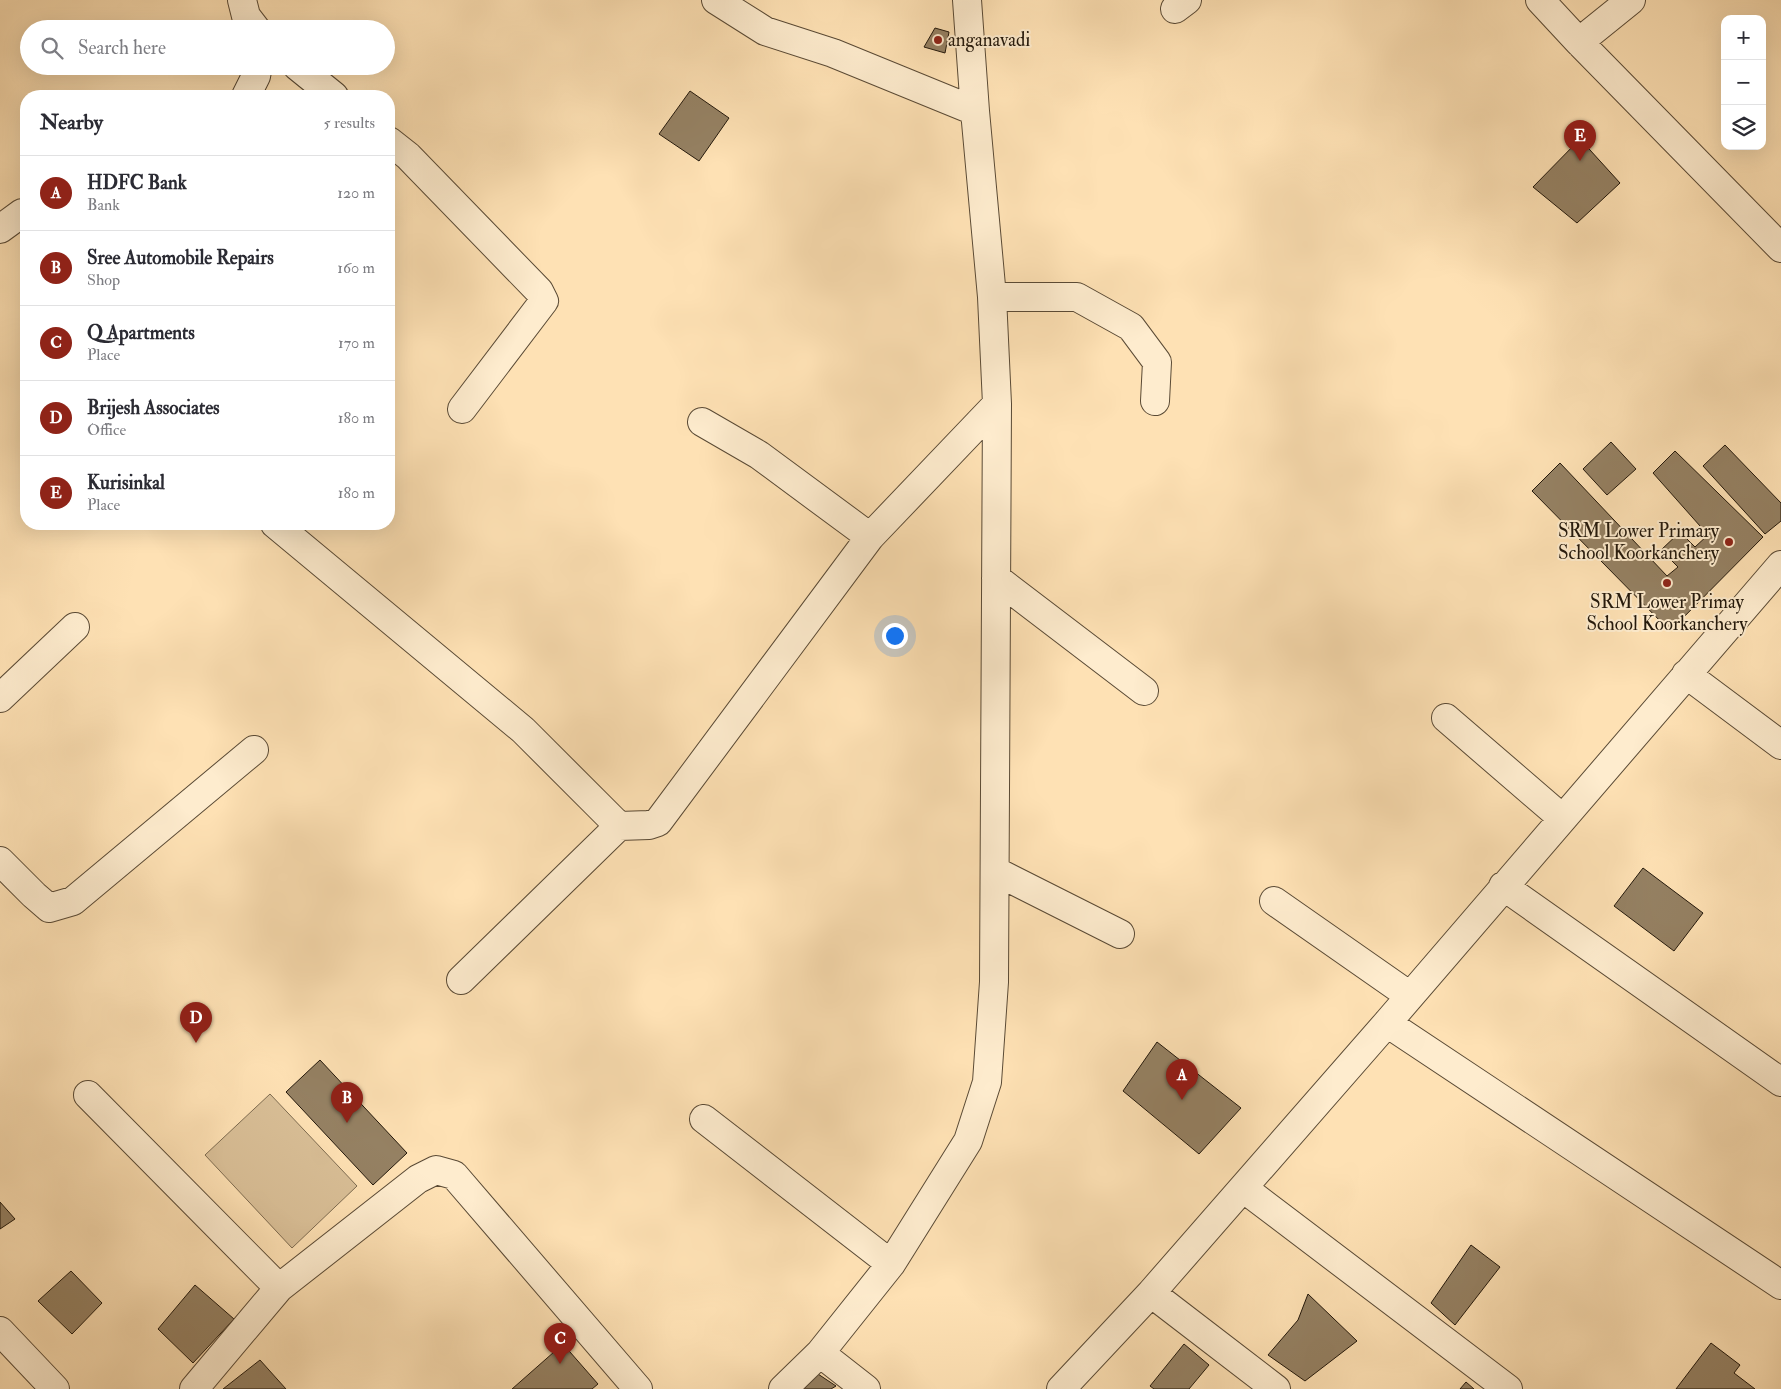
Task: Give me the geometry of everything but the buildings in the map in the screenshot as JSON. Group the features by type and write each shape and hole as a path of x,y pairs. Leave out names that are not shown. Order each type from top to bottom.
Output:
{"street":[{"path":"242,0 246,16 249,20"},
{"path":"716,0 765,31 833,53 975,111"},
{"path":"783,1389 820,1353 891,1264 968,1141 987,1082 994,982 997,404 992,297 967,0"},
{"path":"1540,0 1781,248"},
{"path":"1579,42 1631,0"},
{"path":"249,90 256,75"},
{"path":"308,75 327,90"},
{"path":"395,146 408,156 539,291 544,301 462,409"},
{"path":"0,229 20,215"},
{"path":"992,297 1077,296 1131,327 1157,362 1155,400"},
{"path":"461,980 619,826 649,826 658,822 870,537 997,404"},
{"path":"702,422 760,455 870,537"},
{"path":"282,530 524,730 619,826"},
{"path":"1061,1389 1152,1293 1387,1023 1781,564"},
{"path":"996,578 1144,691"},
{"path":"0,698 74,627"},
{"path":"1686,674 1781,745"},
{"path":"1446,718 1562,818"},
{"path":"0,860 49,908 73,902 254,750"},
{"path":"995,870 1120,934"},
{"path":"1503,886 1781,1082"},
{"path":"1274,901 1410,996"},
{"path":"1387,1023 1781,1285"},
{"path":"88,1094 279,1288"},
{"path":"704,1119 891,1264"},
{"path":"194,1389 279,1288 418,1179 436,1170 454,1175 638,1389"},
{"path":"1243,1188 1508,1389"},
{"path":"1152,1293 1276,1389"},
{"path":"0,1331 56,1389"},
{"path":"820,1353 866,1389"}],"shaded area":[{"path":"270,1094 357,1186 292,1248 205,1155"}],"place":[{"name":"anganavadi","path":"938,40"},
{"name":"Kurisinkal","path":"1580,161"},
{"name":"SRM Lower Primary School Koorkanchery","path":"1729,542"},
{"name":"SRM Lower Primay School Koorkanchery","path":"1667,583"},
{"name":"Brijesh Associates","path":"196,1043"},
{"name":"HDFC Bank","path":"1182,1100"},
{"name":"Sree Automobile Repairs","path":"347,1123"},
{"name":"Q Apartments","path":"560,1364"}]}
